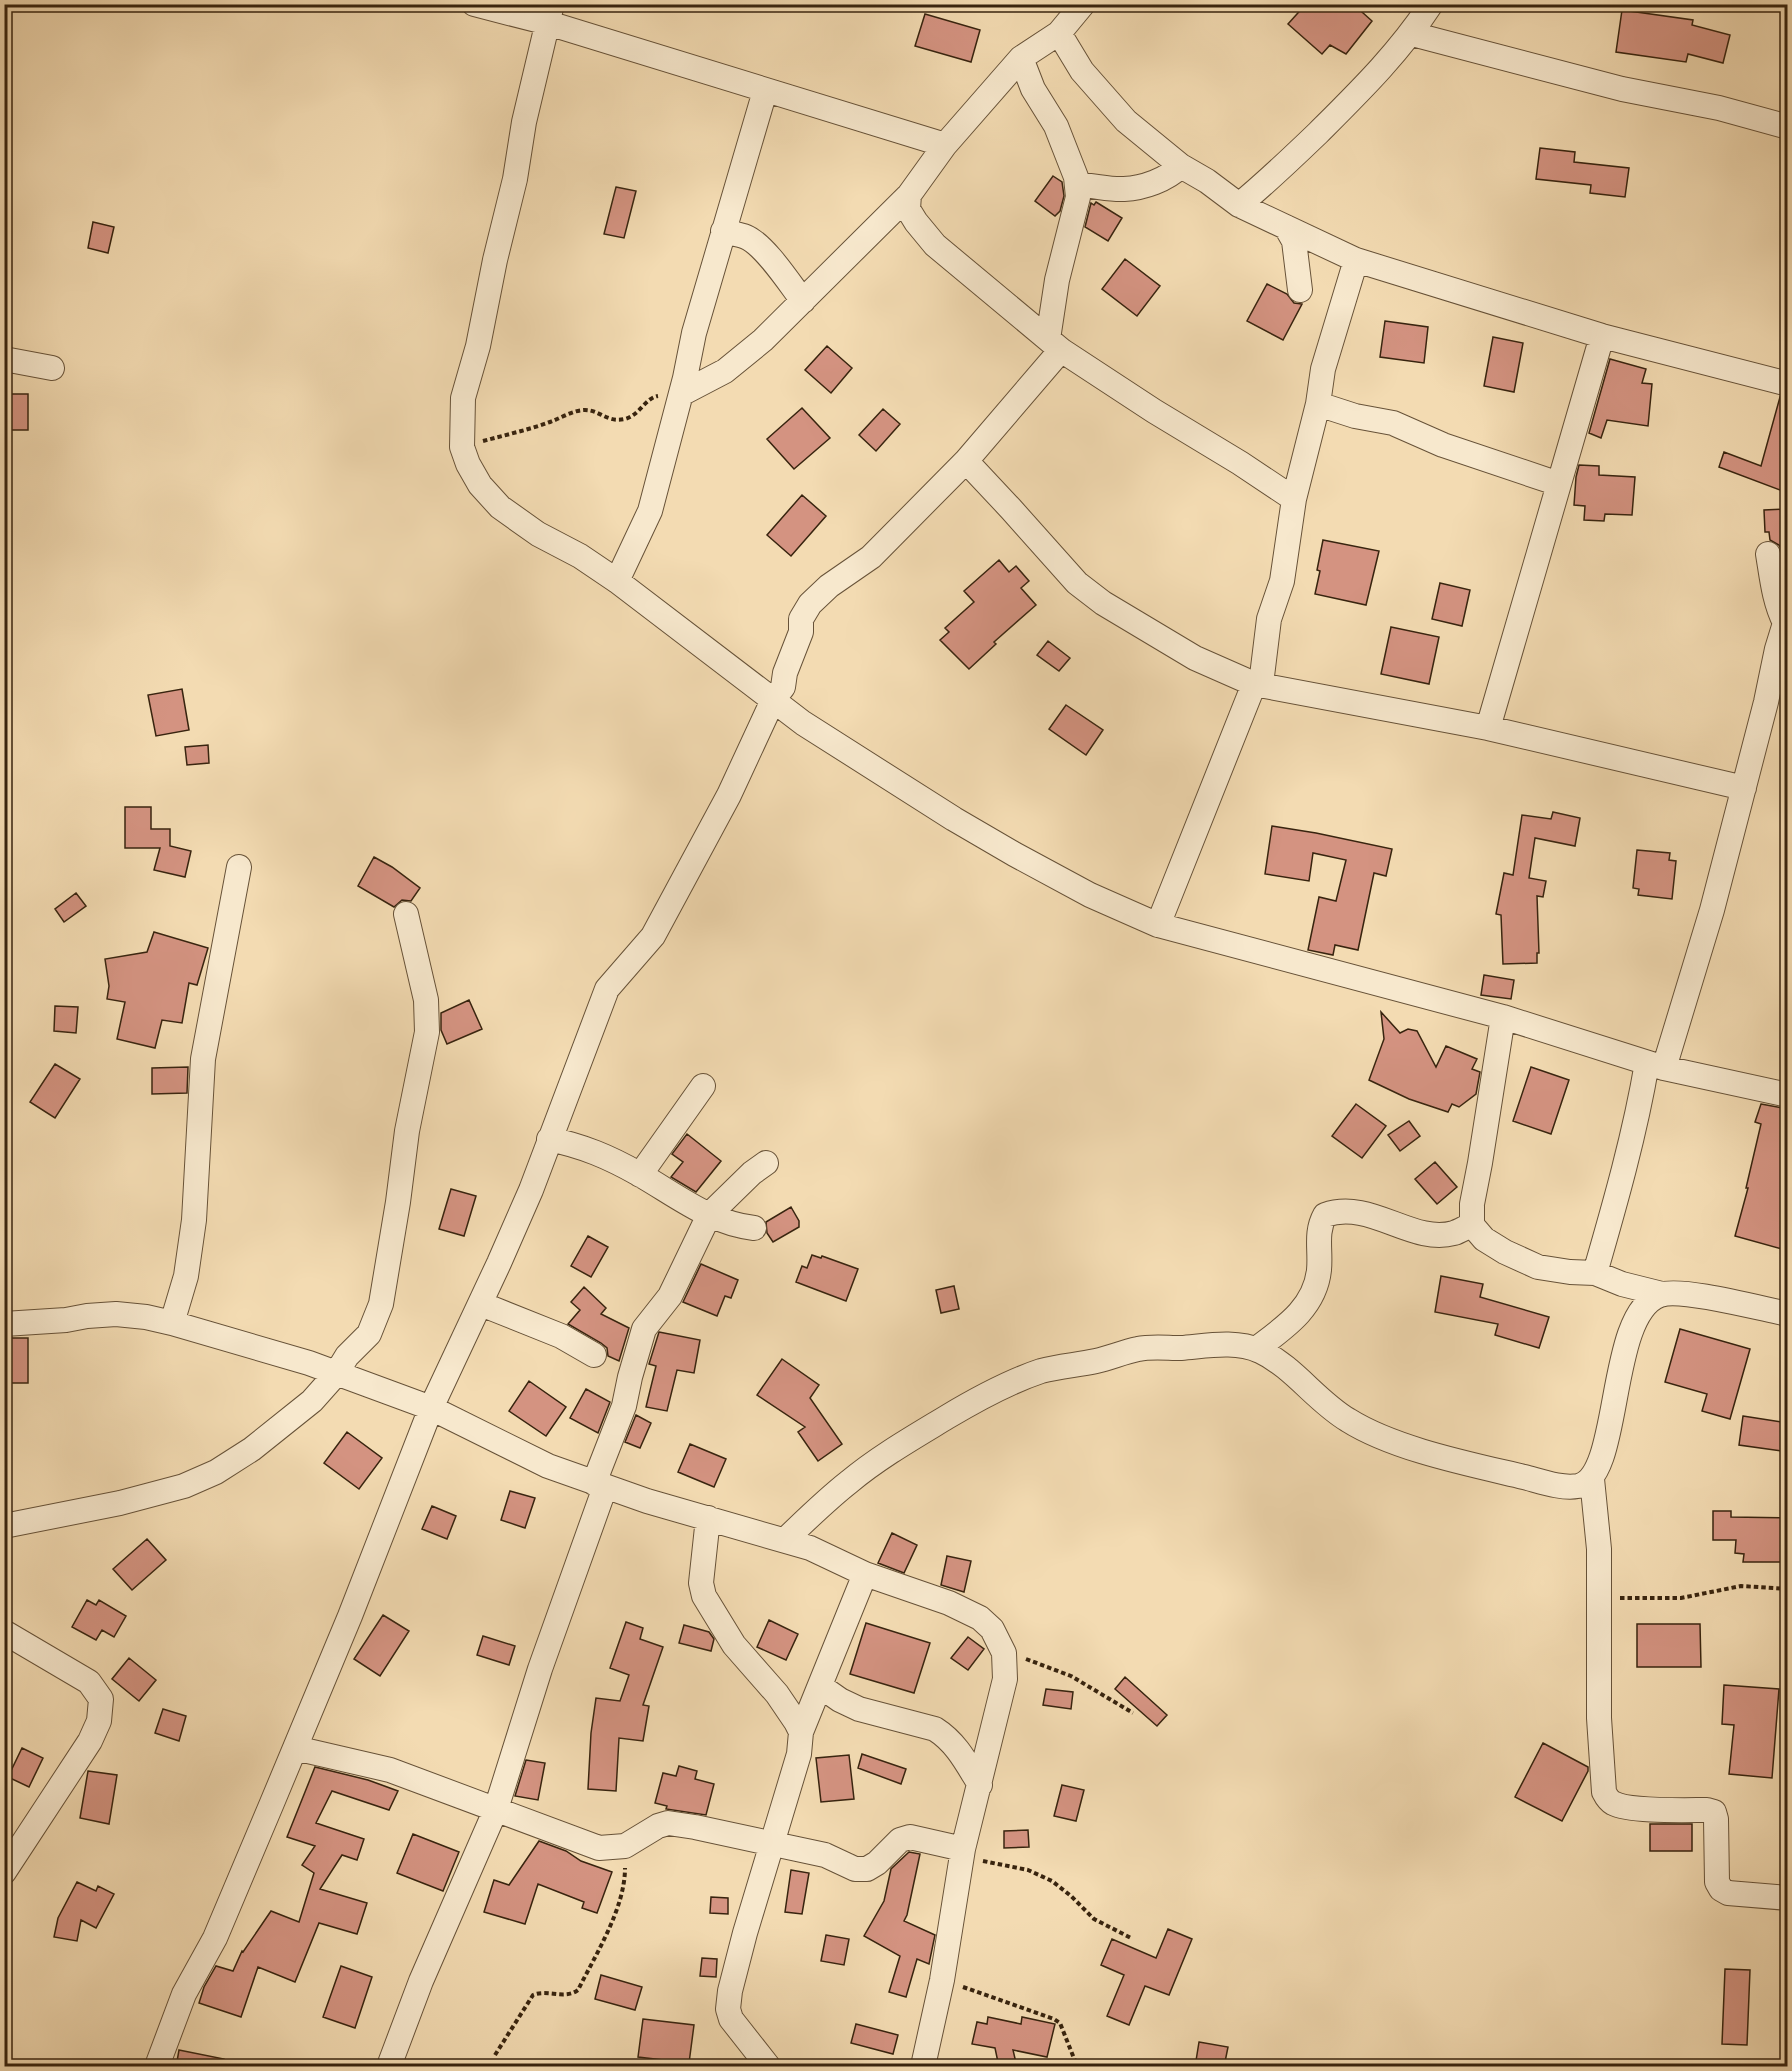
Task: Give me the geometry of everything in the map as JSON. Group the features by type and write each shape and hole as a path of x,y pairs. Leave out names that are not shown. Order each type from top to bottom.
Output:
{"street":[{"path":"474,4 550,14 765,91 945,145"},
{"path":"681,395 724,371 764,340 850,251 909,195 945,145 1021,58 1059,33 1083,4"},
{"path":"1239,205 1273,177 1364,88 1412,34 1431,4"},
{"path":"550,14 524,122 515,179 495,260 478,346 464,398 462,447 468,464 480,485 500,507 538,534 580,556 618,581 813,729 1014,854 1090,895 1158,925 1503,1017 1655,1065 1788,1095"},
{"path":"1059,33 1082,71 1126,121 1181,166 1207,181 1239,205 1356,260 1602,336 1788,384"},
{"path":"1412,34 1622,89 1719,108 1788,127"},
{"path":"157,2067 184,1994 215,1938 295,1748 354,1605 430,1408 481,1304 531,1190 608,989 653,936 729,795 772,700 783,687 785,673 801,632 801,619 810,604 829,586 871,557 966,461 1054,345 1059,268 1078,197 1077,185 1056,126 1033,88 1021,58"},
{"path":"618,581 650,511 681,395 694,333 765,91"},
{"path":"1077,185 1094,185 1123,190 1150,185 1181,166"},
{"path":"909,195 908,209 935,245 1054,345 1294,499"},
{"path":"1286,227 1294,241 1300,290"},
{"path":"723,231 746,236 763,249 803,301"},
{"path":"1158,925 1254,684 1262,676 1269,619 1282,581 1294,499 1318,404 1323,369 1356,260"},
{"path":"1488,728 1602,336"},
{"path":"4,359 52,368"},
{"path":"1318,404 1355,416 1394,423 1443,445 1559,484"},
{"path":"966,461 1077,583 1103,603 1196,658 1254,684 1488,728 1744,788"},
{"path":"1594,1273 1609,1226 1636,1114 1712,910 1766,702 1777,648 1786,622 1778,609 1768,554"},
{"path":"172,1323 186,1276 194,1220 203,1059 238,867"},
{"path":"4,1526 120,1503 183,1486 216,1472 252,1449 304,1407 336,1374 347,1356 369,1334 381,1304 407,1131 426,1032 426,1000 406,914"},
{"path":"1503,1017 1472,1204 1472,1225 1484,1239 1505,1252 1538,1267 1594,1273 1622,1284 1662,1294 1696,1295 1788,1314"},
{"path":"640,1175 703,1086"},
{"path":"549,1139 588,1148 709,1215 739,1227 754,1228"},
{"path":"389,2067 422,1981 496,1809 600,1485 644,1329 670,1296 709,1215 752,1173 766,1163"},
{"path":"1256,1349 1298,1316 1310,1301 1319,1270 1319,1226 1325,1215 1337,1211 1374,1215 1417,1231 1439,1234 1454,1233 1472,1225"},
{"path":"785,1540 851,1480 914,1437 967,1405 1043,1370 1099,1361 1140,1348 1225,1344 1256,1349 1292,1374 1347,1419 1381,1437 1447,1458 1557,1485 1579,1486 1592,1479 1600,1464 1631,1331 1643,1306 1662,1294"},
{"path":"481,1304 561,1336 594,1355"},
{"path":"4,1324 116,1314 146,1317 309,1363 430,1408 548,1466 647,1501 810,1548 865,1574 949,1604 980,1618 992,1629 1002,1650 1006,1667 1005,1679 962,1853 942,1980 923,2067"},
{"path":"1592,1479 1599,1549 1599,1718 1604,1792 1611,1802 1621,1806 1714,1812 1717,1882 1721,1889 1728,1893 1788,1898"},
{"path":"708,1518 701,1583 704,1596 734,1645 777,1694 801,1732"},
{"path":"768,2067 731,2019 728,2009 736,1968 799,1754 801,1732 865,1574"},
{"path":"4,1632 89,1682 101,1699 99,1721 90,1741 4,1872"},
{"path":"820,1686 840,1700 859,1709 935,1730 958,1749 980,1785"},
{"path":"295,1748 379,1767 599,1848 625,1846 658,1826 668,1824 695,1827 825,1855 855,1869 867,1869 877,1863 900,1840 910,1837 962,1853"}],"path":[{"path":"462,447 584,410 594,411 614,420 626,419 639,413 652,397 681,395"},
{"path":"1599,1598 1681,1598 1740,1586 1788,1590"},
{"path":"1002,1650 1071,1676 1133,1713"},
{"path":"495,2055 533,1995 538,1993 573,1994 578,1990 602,1943 621,1895 625,1873 625,1846"},
{"path":"962,1853 1028,1870 1052,1881 1094,1918 1131,1938"},
{"path":"942,1980 1054,2019 1059,2023 1077,2067"}],"building":[{"path":"1306,4 1353,4 1372,21 1346,54 1330,45 1322,54 1288,24"},
{"path":"1622,10 1693,20 1692,25 1730,35 1723,63 1688,54 1686,62 1616,52"},
{"path":"925,14 980,30 971,62 915,46"},
{"path":"1540,148 1575,152 1574,162 1629,168 1625,197 1590,193 1591,185 1536,179"},
{"path":"1053,176 1062,182 1064,196 1060,211 1055,216 1035,201"},
{"path":"616,187 636,191 624,238 604,234"},
{"path":"1096,202 1122,218 1108,241 1085,227 1091,203 1094,205"},
{"path":"93,222 114,227 108,253 88,248"},
{"path":"1125,259 1160,286 1137,316 1102,289"},
{"path":"1267,284 1287,294 1294,303 1302,304 1283,340 1247,321"},
{"path":"1385,321 1428,327 1424,363 1380,357"},
{"path":"1493,337 1523,343 1514,392 1484,386"},
{"path":"827,346 852,368 831,393 805,370"},
{"path":"1610,359 1646,369 1642,383 1652,384 1648,426 1607,420 1601,438 1589,433"},
{"path":"4,394 28,394 28,430 4,430"},
{"path":"1780,397 1788,398 1788,493 1719,467 1724,452 1761,466"},
{"path":"802,408 830,438 794,469 767,439"},
{"path":"883,409 900,424 876,451 859,435"},
{"path":"1579,465 1599,466 1599,475 1635,477 1632,515 1605,514 1604,521 1584,520 1585,506 1574,505"},
{"path":"802,495 826,516 791,556 767,535"},
{"path":"1788,509 1788,550 1782,550 1779,545 1770,540 1769,532 1765,532 1764,510"},
{"path":"1323,540 1379,551 1366,605 1315,594"},
{"path":"999,560 1009,572 1016,566 1029,581 1021,588 1036,605 994,642 996,644 969,669 940,640 949,632 945,628 974,602 964,591"},
{"path":"1440,583 1470,590 1462,626 1432,619"},
{"path":"1391,627 1439,637 1429,684 1381,674"},
{"path":"1048,641 1070,658 1059,671 1037,655"},
{"path":"182,689 189,730 156,736 148,695"},
{"path":"1066,705 1103,730 1086,755 1049,729"},
{"path":"208,745 209,763 187,765 185,747"},
{"path":"125,807 151,807 151,829 170,829 170,846 191,851 185,877 154,870 160,848 125,848"},
{"path":"1553,812 1580,818 1575,846 1535,838 1529,878 1546,881 1543,897 1537,896 1539,953 1537,953 1537,963 1503,964 1501,915 1496,914 1504,873 1513,875 1522,815 1551,819"},
{"path":"1272,826 1392,849 1386,876 1374,873 1358,950 1335,945 1333,955 1308,950 1319,897 1336,901 1346,860 1313,853 1309,881 1265,874"},
{"path":"1637,850 1670,853 1669,860 1676,861 1672,899 1638,895 1639,889 1633,888"},
{"path":"374,857 420,888 411,901 402,900 394,907 358,886"},
{"path":"76,893 86,906 64,922 55,909"},
{"path":"154,932 208,948 197,985 189,983 182,1023 162,1020 155,1048 117,1039 125,1002 107,999 109,986 105,959 147,952"},
{"path":"1484,975 1514,980 1511,999 1481,995"},
{"path":"469,1000 482,1029 447,1044 441,1030 441,1013"},
{"path":"55,1006 78,1007 76,1033 54,1031"},
{"path":"1381,1012 1400,1033 1408,1029 1417,1031 1436,1067 1446,1046 1477,1059 1472,1069 1480,1072 1476,1094 1459,1107 1452,1104 1448,1112 1409,1099 1369,1080 1384,1039"},
{"path":"55,1064 80,1079 55,1118 30,1102"},
{"path":"188,1067 187,1093 152,1094 152,1068"},
{"path":"1531,1067 1569,1080 1551,1134 1513,1121"},
{"path":"1356,1104 1386,1126 1362,1158 1332,1136"},
{"path":"1761,1104 1788,1109 1788,1231 1782,1249 1735,1236 1748,1188 1746,1188 1761,1124 1755,1122"},
{"path":"1409,1121 1420,1136 1400,1151 1388,1135"},
{"path":"687,1134 721,1161 696,1192 671,1177 683,1162 672,1154"},
{"path":"1435,1162 1457,1187 1437,1204 1415,1179"},
{"path":"451,1189 476,1196 464,1236 439,1229"},
{"path":"791,1207 799,1221 799,1227 773,1242 767,1233 766,1222"},
{"path":"588,1236 608,1247 591,1277 571,1266"},
{"path":"812,1255 821,1258 822,1256 858,1269 846,1301 796,1282 802,1266 807,1268"},
{"path":"701,1264 738,1280 731,1298 725,1296 717,1316 683,1302"},
{"path":"1441,1276 1483,1284 1480,1297 1549,1317 1539,1348 1495,1335 1498,1324 1435,1312"},
{"path":"954,1286 959,1309 941,1313 936,1290"},
{"path":"584,1287 606,1308 601,1314 629,1328 619,1361 608,1356 607,1348 601,1343 568,1324 580,1310 571,1302"},
{"path":"1680,1329 1750,1349 1730,1419 1702,1411 1707,1394 1665,1382"},
{"path":"659,1332 700,1340 694,1373 677,1370 667,1411 646,1407 656,1366 649,1364"},
{"path":"8,1338 28,1338 28,1383 4,1383 4,1363 8,1363"},
{"path":"782,1359 819,1385 810,1398 842,1444 818,1461 798,1432 805,1427 757,1395"},
{"path":"529,1381 566,1407 546,1436 509,1411"},
{"path":"586,1389 610,1402 598,1433 570,1418"},
{"path":"636,1415 651,1423 640,1448 625,1442"},
{"path":"1743,1416 1788,1423 1788,1452 1739,1445"},
{"path":"347,1432 382,1458 359,1489 324,1463"},
{"path":"690,1444 726,1459 714,1487 678,1472"},
{"path":"510,1491 535,1498 525,1528 501,1520"},
{"path":"432,1506 456,1516 447,1539 422,1529"},
{"path":"1713,1511 1731,1511 1731,1517 1788,1518 1788,1562 1743,1562 1744,1554 1735,1553 1736,1540 1713,1540"},
{"path":"892,1533 917,1545 904,1573 878,1563"},
{"path":"147,1539 166,1560 132,1590 113,1569"},
{"path":"947,1556 971,1561 964,1592 941,1585"},
{"path":"87,1600 96,1605 99,1600 126,1616 114,1637 102,1630 96,1640 72,1627"},
{"path":"383,1615 409,1631 380,1676 354,1659"},
{"path":"769,1620 798,1634 786,1660 757,1647"},
{"path":"626,1622 643,1628 640,1639 663,1647 643,1705 649,1706 643,1741 619,1738 616,1791 588,1789 591,1733 596,1698 620,1701 629,1675 610,1668"},
{"path":"866,1623 930,1643 914,1693 850,1674"},
{"path":"1637,1624 1700,1624 1701,1667 1637,1667"},
{"path":"684,1625 709,1632 714,1639 711,1651 679,1643"},
{"path":"483,1636 515,1646 509,1665 477,1655"},
{"path":"968,1637 984,1649 968,1670 951,1658"},
{"path":"129,1658 156,1680 139,1701 112,1679"},
{"path":"1125,1677 1167,1715 1157,1726 1115,1689"},
{"path":"1724,1685 1779,1689 1772,1778 1729,1774 1734,1725 1722,1724"},
{"path":"1046,1689 1073,1692 1071,1709 1043,1705"},
{"path":"163,1709 186,1716 179,1741 155,1733"},
{"path":"1543,1743 1588,1767 1562,1821 1515,1797"},
{"path":"22,1748 43,1758 29,1787 8,1777"},
{"path":"862,1754 906,1769 901,1784 858,1768"},
{"path":"849,1755 854,1799 821,1802 816,1758"},
{"path":"526,1760 545,1763 538,1800 515,1796"},
{"path":"679,1766 697,1771 695,1779 714,1784 706,1815 666,1809 667,1806 655,1803 663,1773 676,1776"},
{"path":"315,1767 368,1780 398,1791 389,1810 332,1791 316,1823 364,1839 357,1860 342,1855 320,1889 367,1903 357,1934 319,1923 295,1982 258,1967 241,2017 199,2003 204,1987 216,1966 233,1971 242,1951 271,1911 299,1922 314,1873 302,1865 315,1846 287,1837"},
{"path":"88,1771 117,1775 109,1824 80,1818"},
{"path":"1062,1785 1084,1790 1076,1821 1054,1816"},
{"path":"1650,1824 1692,1824 1692,1851 1650,1851"},
{"path":"1028,1830 1029,1847 1004,1848 1004,1831"},
{"path":"413,1834 459,1852 443,1891 397,1873"},
{"path":"539,1841 566,1851 581,1861 612,1872 597,1913 582,1908 584,1902 538,1884 525,1924 484,1912 494,1880 509,1885"},
{"path":"909,1852 920,1854 904,1921 935,1935 929,1964 917,1959 906,1997 889,1992 900,1956 864,1936 884,1901 891,1869"},
{"path":"791,1870 809,1873 802,1914 785,1912"},
{"path":"77,1882 96,1891 98,1886 114,1894 96,1928 81,1920 77,1941 54,1937 58,1918"},
{"path":"711,1897 728,1898 728,1914 710,1913"},
{"path":"1168,1929 1192,1939 1169,1995 1145,1986 1129,2025 1107,2016 1124,1975 1101,1965 1112,1939 1156,1958"},
{"path":"826,1935 849,1939 844,1965 821,1961"},
{"path":"702,1958 717,1959 716,1977 700,1976"},
{"path":"341,1966 372,1977 355,2028 323,2017"},
{"path":"1725,1969 1750,1970 1747,2045 1722,2044"},
{"path":"601,1975 642,1987 635,2010 595,1999"},
{"path":"988,2017 1021,2024 1022,2017 1055,2024 1047,2057 1013,2050 1017,2067 999,2067 995,2048 972,2044 977,2022 987,2024"},
{"path":"643,2019 694,2025 689,2063 638,2057"},
{"path":"856,2024 898,2035 893,2054 851,2043"},
{"path":"1199,2042 1228,2047 1224,2067 1195,2067"},
{"path":"179,2050 224,2059 223,2067 176,2067"}]}
